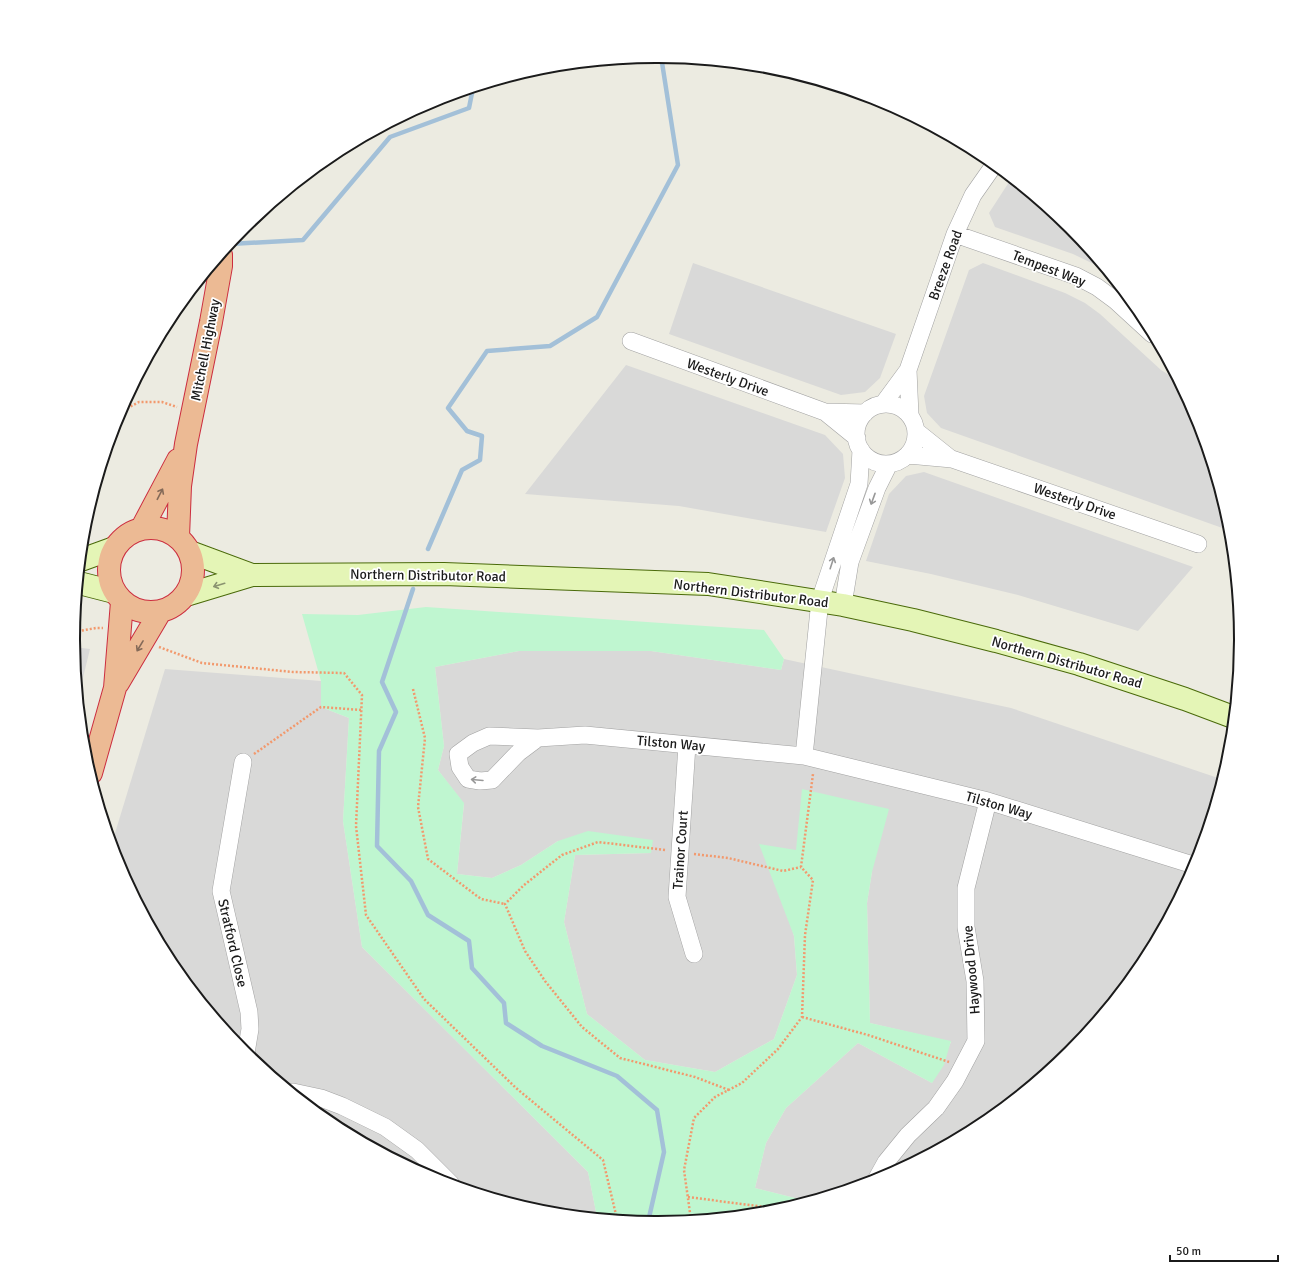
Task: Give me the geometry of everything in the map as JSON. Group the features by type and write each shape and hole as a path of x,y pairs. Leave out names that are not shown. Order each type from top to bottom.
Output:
{"highway":[{"name":"Mitchell Highway","path":"184,545 180,486 186,444 221,263"},
{"name":"Mitchell Highway","path":"142,528 186,444"},
{"path":"94,762 115,688 119,630 118,597 108,577 108,565 114,548 125,536 142,528 162,529 184,545 193,574 186,595 173,607 160,612 141,612 118,597"},
{"path":"115,688 160,612"}],"main road":[{"name":"Northern Distributor Road","path":"184,545 252,575"},
{"path":"86,558 114,548"},
{"name":"Northern Distributor Road","path":"186,595 252,575 444,574 708,584 820,600 913,620 1065,660 1178,696 1229,715"},
{"path":"83,585 118,597"}],"street":[{"name":"Breeze Road","path":"883,404 908,370 955,234 973,196 991,170"},
{"name":"Tempest Way","path":"955,234 1076,276 1097,287 1116,300 1136,319"},
{"name":"Westerly Drive","path":"631,341 825,412 865,413"},
{"name":"Breeze Road","path":"908,370 910,415"},
{"path":"809,757 820,600 859,484 859,444 857,429 860,420 865,413 873,407 883,404 897,406 910,415 914,423 916,431 914,444 908,455 896,462 889,464 878,463 869,458 859,444"},
{"name":"Westerly Drive","path":"825,412 859,444"},
{"name":"Westerly Drive","path":"916,431 952,459"},
{"name":"Westerly Drive","path":"908,455 952,459 1198,544"},
{"path":"843,605 850,562 877,488 889,464"},
{"name":"Tilston Way","path":"538,738 585,735 809,757 988,801 1188,863"},
{"name":"Trainor Court","path":"687,745 677,897 694,954"},
{"name":"Stratford Close","path":"243,762 221,891 249,1012 250,1029 247,1045"},
{"name":"Haywood Drive","path":"882,1170 891,1156 908,1135 936,1108 955,1081 976,1041 975,982 966,927 966,888 988,801"},
{"path":"302,1094 321,1098 342,1106 385,1127 417,1150 437,1172"}],"path":[{"path":"130,407 139,402 162,402 193,411"},
{"path":"80,631 96,628 119,630"},
{"path":"142,642 202,663 293,672 344,672 362,695 356,826 366,915 424,999 516,1088 603,1160 616,1215"},
{"path":"413,689 425,738 418,807 428,859 481,900 504,904"},
{"path":"243,762 321,707 361,710"},
{"path":"690,1215 684,1170 694,1118 715,1097 742,1083 778,1049 802,1017 805,935 813,880 801,867 809,757"},
{"path":"504,904 524,885 562,855 598,842 728,858 783,871 801,867"},
{"path":"504,904 525,951 545,982 582,1027 620,1058 695,1077 729,1090"},
{"path":"802,1017 868,1035 962,1067"},
{"path":"688,1197 760,1206"}],"shaded area":[{"path":"1009,183 1065,232 1094,264 1073,254 995,227 989,213"},
{"path":"693,263 896,334 880,378 865,392 841,395 669,334"},
{"path":"983,263 1065,293 1085,303 1100,314 1161,370 1169,375 1190,419 1203,454 1214,490 1222,528 941,428 927,413 924,396 969,270"},
{"path":"626,365 825,435 843,454 845,478 826,532 679,506 525,494"},
{"path":"924,472 1193,567 1138,631 1018,595 931,574 866,561 889,494 906,476"},
{"path":"80,648 90,649 82,681"},
{"path":"519,651 651,651 781,670 784,659 1011,708 1216,777 1203,825 1190,860 1156,928 1136,960 1114,990 1090,1020 1065,1047 1008,1097 945,1139 912,1157 878,1172 842,1185 796,1198 755,1188 766,1143 786,1108 858,1043 932,1083 951,1042 870,1023 867,903 872,872 796,851 766,846 794,936 797,975 774,1039 715,1072 645,1060 587,1014 564,922 575,855 651,853 558,841 521,865 492,878 457,874 464,804 438,770 444,746 435,667"},
{"path":"165,669 321,681 321,707 349,718 343,821 362,947 588,1172 596,1213 545,1205 508,1196 436,1172 402,1157 369,1139 306,1097 249,1047 224,1020 178,960 158,928 140,894 124,860 115,835"}],"green space":[{"path":"426,607 764,630 784,659 781,670 651,651 519,651 435,667 444,746 438,770 464,803 457,874 492,878 521,865 558,841 588,831 653,840 651,853 575,855 564,922 587,1014 645,1060 715,1072 774,1039 797,975 794,936 759,844 796,850 802,789 889,809 872,872 867,903 870,1023 951,1041 944,1065 932,1083 858,1043 786,1108 766,1143 755,1188 796,1198 769,1205 695,1215 657,1216 596,1213 588,1172 362,947 343,821 349,718 321,707 321,681 302,614 358,615"}],"waterway":[{"path":"428,549 462,470 480,460 482,436 467,431 448,408 487,351 550,346 597,317 678,165 662,63"},
{"path":"238,244 303,240 390,137 469,108 472,94"},
{"path":"413,589 382,682 396,712 379,751 377,846 411,881 428,915 469,941 472,968 504,1003 506,1023 542,1046 617,1076 657,1110 664,1152 649,1216"}]}
